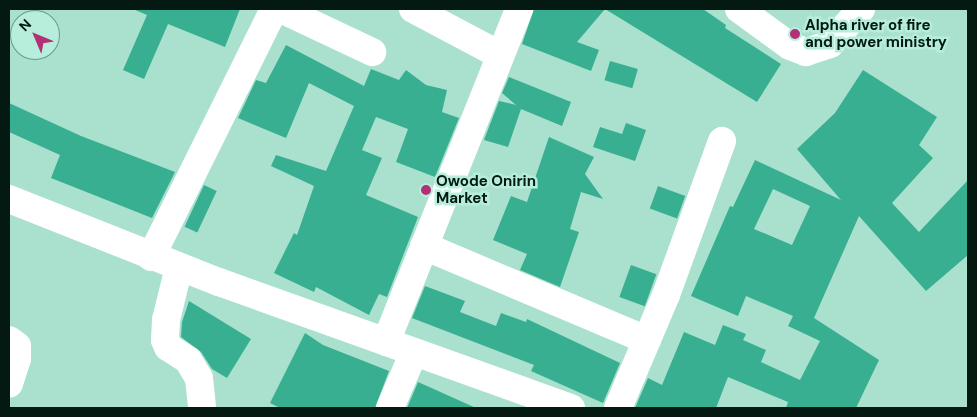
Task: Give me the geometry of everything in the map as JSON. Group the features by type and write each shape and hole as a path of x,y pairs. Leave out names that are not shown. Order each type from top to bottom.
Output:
{"street":[{"path":"151,257 274,9"},
{"path":"281,9 372,52"},
{"path":"413,9 500,54"},
{"path":"386,342 518,9"},
{"path":"739,9 790,46 806,52 830,44 861,9"},
{"path":"618,408 647,340 722,142"},
{"path":"9,199 151,257 414,352 519,399 571,408"},
{"path":"424,246 647,340"},
{"path":"179,267 166,320 165,340 168,347 188,360 199,378 202,408"},
{"path":"9,340 17,346 17,359 9,384"},
{"path":"390,408 414,352"}],"building":[{"path":"133,9 240,9 225,47 168,24 144,79 123,70 147,15"},
{"path":"534,9 605,9 577,42 599,50 591,71 522,44"},
{"path":"605,9 703,9 726,25 725,28 781,64 757,102"},
{"path":"286,45 364,86 371,69 399,80 406,70 426,85 447,90 442,112 459,118 435,177 396,162 408,129 376,117 362,150 382,158 366,195 418,217 387,297 379,294 369,315 316,287 314,292 274,273 294,233 297,235 314,186 271,166 276,155 326,171 354,106 309,83 286,138 238,118 256,80 266,83"},
{"path":"610,61 638,69 632,88 604,80"},
{"path":"863,70 937,117 919,145 933,158 892,203 919,232 968,180 968,255 926,291 859,216 814,318 879,360 856,408 786,408 788,402 728,377 716,408 635,408 648,378 662,385 684,332 715,345 723,325 746,334 743,340 766,350 761,362 800,380 820,341 788,326 793,316 746,296 738,316 691,296 730,206 733,207 755,160 841,200 797,149 835,113","holes":["773,189 810,206 792,245 754,229"]},
{"path":"509,77 571,102 562,126 521,109 508,147 484,140 499,101 516,105 502,93"},
{"path":"9,103 81,136 175,172 152,218 51,178 60,155 9,132"},
{"path":"626,123 646,130 635,161 593,147 600,127 622,134"},
{"path":"549,137 594,157 585,174 603,199 581,192 570,229 579,232 560,287 520,270 527,254 493,240 511,196 527,202"},
{"path":"204,185 217,191 197,233 185,227"},
{"path":"658,186 685,196 677,218 650,209"},
{"path":"631,265 656,274 645,306 619,297"},
{"path":"425,286 465,301 460,312 496,326 501,313 526,322 527,319 620,363 603,403 531,371 534,365 412,318"},
{"path":"189,301 251,339 227,378 212,369 201,352 181,337 182,322"},
{"path":"305,333 323,345 389,371 375,408 280,408 270,403"},
{"path":"418,382 427,386 476,408 407,408"}],"place":[{"name":"Alpha river of fire and power ministry","path":"795,34"},
{"name":"Owode Onirin Market","path":"426,190"}]}
